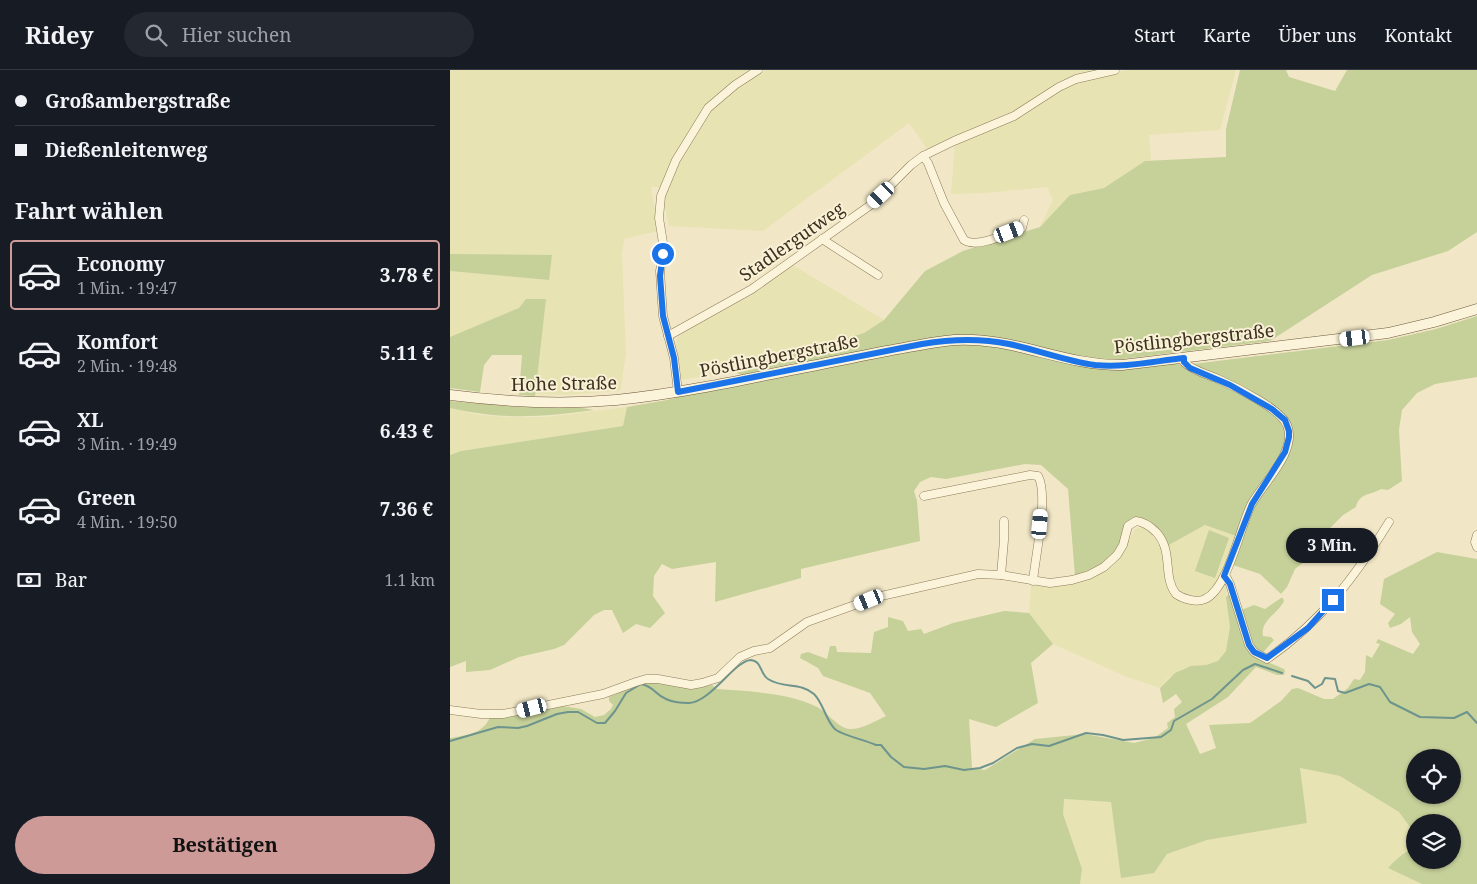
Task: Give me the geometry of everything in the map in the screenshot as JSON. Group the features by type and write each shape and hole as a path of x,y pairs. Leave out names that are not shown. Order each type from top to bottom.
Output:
{"main road":[{"name":"Pöstlingbergstraße","path":"678,392 922,344 955,340 997,342 1070,360 1098,365 1122,365 1388,333 1477,309"},
{"name":"Hohe Straße","path":"450,395 499,401 550,403 616,400 678,392"}],"street":[{"path":"678,392 674,358 663,316 660,276 664,249 659,218 663,189 676,160 708,108 734,85 758,70"},
{"name":"Stadlergutweg","path":"668,336 743,295 872,204 911,165 923,156 1014,116 1067,82 1084,76 1114,70"},
{"path":"923,156 928,163 944,203 964,240 973,243 996,238 1022,228 1024,220"},
{"path":"822,238 878,275"},
{"path":"450,710 481,714 503,714 603,694 646,680 658,679 691,685 702,684 718,678 742,656 754,651 770,648 807,622 888,594 969,575 1001,575 1046,583 1061,582 1089,574 1101,569 1119,553 1128,526 1136,521 1149,526 1162,539 1167,551 1171,587 1178,596 1197,600 1205,599 1224,576 1252,504 1285,452 1289,431 1285,420 1272,409 1230,385 1190,368 1184,362 1184,358"},
{"path":"924,496 1030,475 1038,476 1041,485 1042,510 1033,581"},
{"path":"1001,575 1004,521"},
{"path":"1224,576 1230,584 1249,645 1254,652 1267,658 1304,631 1325,610 1362,566 1389,522"},
{"path":"1477,535 1475,542 1477,547"}],"shaded area":[{"path":"450,70 748,70 750,78 767,70 1104,70 1079,75 1018,112 928,150 909,123 763,231 669,226 661,187 651,187 658,231 624,239 622,254 626,352 621,389 619,391 563,395 535,394 545,299 524,303 519,308 499,318 450,337 450,271 548,280 552,256 450,254"},
{"path":"1128,70 1236,70 1220,130 1149,135 1151,160 1145,161 1104,188 1070,195 1040,227 1053,200 1047,187 986,193 951,194 955,144 1082,79"},
{"path":"791,264 884,320 864,333 739,369 737,373 680,380 676,345 677,338 682,332 747,297"},
{"path":"627,407 623,426 461,451 450,455 450,408 473,414 506,417 546,417"},
{"path":"1205,525 1236,536 1226,587 1230,627 1228,644 1226,651 1218,661 1182,669 1167,679 1160,688 1127,677 1053,644 1029,613 1031,583 1103,571 1115,563 1135,529 1143,527 1148,529 1159,545 1167,546"},
{"path":"1299,768 1340,776 1399,812 1406,822 1406,851 1388,868 1422,884 1080,884 1082,869 1063,814 1063,799 1111,802 1121,877 1154,873 1167,854 1207,840 1307,823"}],"green space":[{"path":"1240,70 1286,70 1289,77 1335,91 1347,70 1477,70 1477,232 1448,251 1372,275 1270,341 1122,359 1098,359 1094,367 1176,363 1230,388 1278,417 1287,431 1283,451 1236,536 1205,525 1167,546 1139,520 1123,536 1115,553 1106,562 1075,576 1068,489 1041,465 1025,464 946,479 931,477 920,482 914,491 917,501 920,541 801,569 801,578 715,602 716,562 672,569 662,564 654,576 653,596 665,613 650,628 636,624 623,633 612,610 604,610 594,615 564,645 554,649 519,657 490,670 466,672 466,661 450,667 450,455 461,451 623,426 627,407 667,400 800,366 795,363 741,375 737,373 739,369 864,333 884,320 925,271 963,251 1040,227 1070,195 1104,188 1145,161 1226,157 1226,129"},
{"path":"450,254 552,255 549,280 450,271"},
{"path":"526,299 546,299 535,396 519,395 522,355 492,355 484,365 480,392 450,388 450,337 519,308"},
{"path":"1477,316 1477,377 1435,384 1417,393 1402,410 1399,430 1402,481 1388,490 1381,489 1360,499 1356,507 1343,515 1330,528 1314,554 1295,569 1287,587 1281,594 1260,574 1233,565 1246,524 1255,505 1285,460 1287,418 1193,364 1388,340 1436,329"},
{"path":"450,401 515,407 582,408 594,410 539,416 505,416 450,408"},
{"path":"1209,530 1229,538 1215,578 1195,571"},
{"path":"1437,552 1477,559 1477,884 1422,884 1388,868 1406,852 1406,869 1461,869 1461,814 1406,814 1406,822 1399,812 1340,776 1300,768 1307,823 1207,840 1167,854 1154,873 1121,878 1111,802 1064,799 1063,814 1082,869 1080,884 450,884 450,738 474,733 487,723 490,717 556,705 581,709 595,717 604,715 611,709 613,705 609,701 609,697 645,682 654,682 692,688 712,685 717,689 767,693 793,698 819,708 836,723 845,728 855,729 886,716 870,693 823,676 818,668 800,658 801,654 808,652 827,659 830,646 836,646 837,652 871,653 874,632 888,627 888,617 903,621 908,631 921,629 924,634 953,623 1004,611 1029,613 1053,644 1031,663 1038,703 996,727 969,719 972,768 985,770 1035,739 1085,734 1134,743 1154,738 1168,728 1167,723 1175,717 1174,709 1182,702 1176,694 1163,703 1160,688 1175,673 1191,666 1206,665 1218,661 1226,651 1230,627 1226,597 1228,595 1231,596 1239,611 1254,605 1265,609 1283,598 1284,601 1281,606 1267,621 1263,630 1263,636 1271,637 1274,640 1258,658 1284,669 1284,675 1277,675 1256,667 1228,697 1186,724 1200,754 1216,748 1209,725 1250,723 1281,701 1292,689 1298,688 1324,699 1333,699 1348,688 1354,679 1360,680 1365,672 1366,655 1372,658 1380,644 1376,643 1378,639 1413,654 1420,644 1412,632 1410,617 1401,624 1390,628 1388,623 1395,614 1380,604 1384,579"}],"waterway":[{"path":"450,741 498,727 518,728 527,726 557,714 568,712 578,712 597,723 605,723 626,693 641,684 671,701 680,703 697,701 706,696 738,667 751,660 759,665 768,679 780,684 809,690 817,698 836,730 876,745 881,745 891,757 904,767 924,769 945,766 964,770 980,768 993,763 1017,748 1032,744 1049,746 1086,733 1123,740 1161,737 1171,730 1174,721 1212,699 1243,670 1255,664 1282,673"},
{"path":"1292,676 1308,681 1315,688 1322,684 1325,678 1335,679 1338,691 1345,693 1369,684 1380,687 1390,702 1420,717 1454,718 1467,712 1477,723"}],"route":[{"path":"663,254 660,276 663,316 674,358 678,392 922,344 955,340 984,340 1011,344 1070,360 1098,365 1122,365 1184,358 1184,362 1190,368 1218,379 1243,392 1272,409 1288,425 1289,437 1285,452 1247,513 1224,576 1230,584 1249,645 1254,652 1267,658 1308,628 1333,600"}]}
